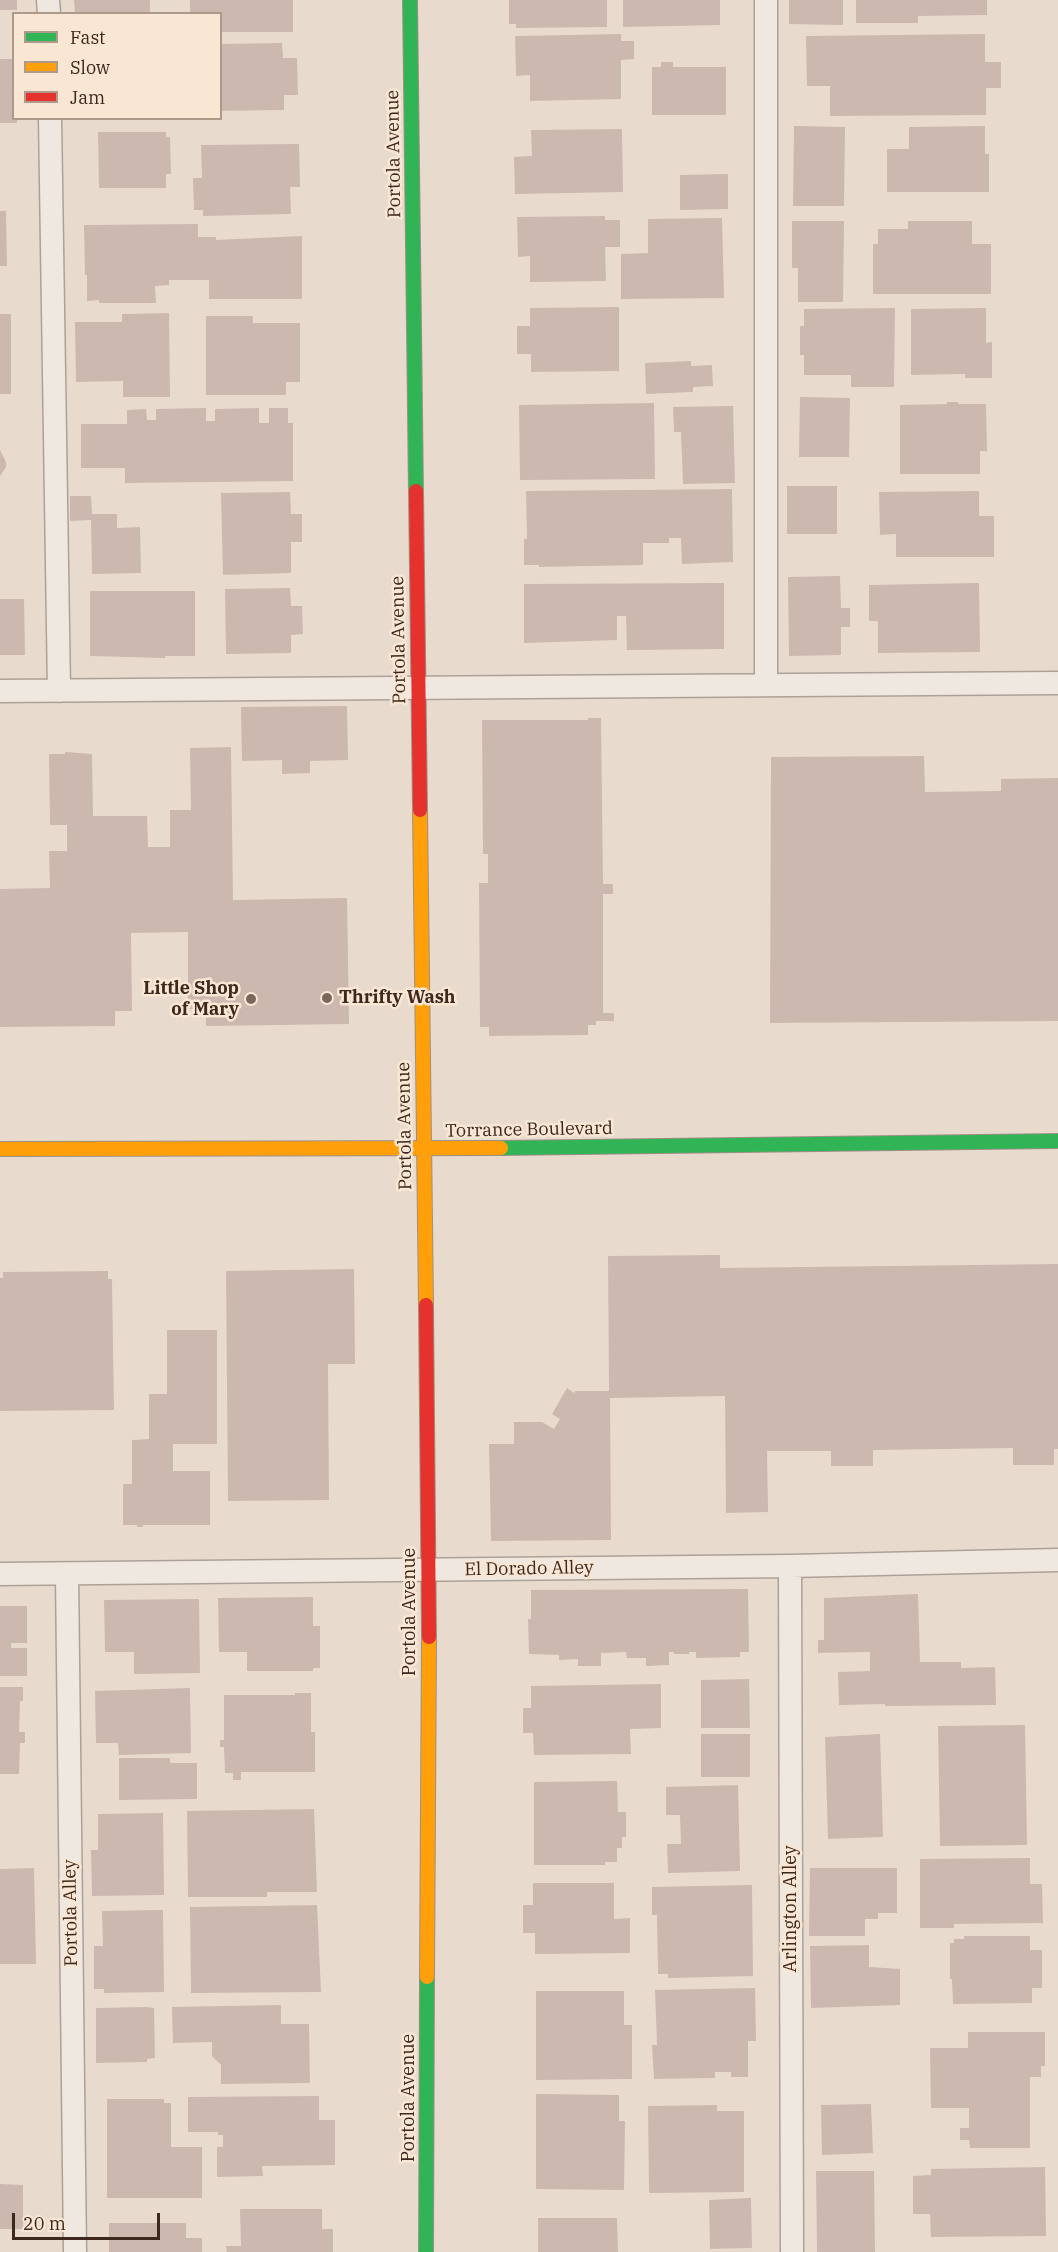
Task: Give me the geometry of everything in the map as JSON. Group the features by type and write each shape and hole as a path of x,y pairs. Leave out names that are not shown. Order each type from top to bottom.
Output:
{"street":[{"name":"Portola Avenue","path":"410,0 429,1570 426,2252"},
{"name":"Torrance Boulevard","path":"0,1149 423,1149 1058,1141"}],"lane":[{"path":"766,0 766,685"},
{"path":"50,120 59,691"},
{"path":"0,691 1058,683"},
{"name":"El Dorado Alley","path":"0,1574 790,1566 1058,1560"},
{"name":"Arlington Alley","path":"790,1566 792,2252"},
{"name":"Portola Alley","path":"68,1574 75,2252"}],"building":[{"path":"0,0 17,0 17,10 0,10"},
{"path":"74,0 150,0 150,12 75,12"},
{"path":"190,0 293,0 293,32 222,32 222,12 190,12"},
{"path":"509,0 607,0 607,27 516,28 516,24 509,24"},
{"path":"623,0 720,0 720,25 623,27"},
{"path":"789,0 843,0 843,25 789,24"},
{"path":"856,0 987,0 987,15 918,16 918,23 856,23"},
{"path":"621,34 621,41 634,41 634,59 621,60 621,99 530,101 530,75 516,76 515,36"},
{"path":"985,34 985,62 1001,62 1001,88 986,88 986,115 830,116 830,86 807,86 806,36"},
{"path":"282,43 283,58 297,58 298,95 284,95 284,110 222,111 222,44"},
{"path":"0,59 12,59 12,120 17,120 17,123 0,123"},
{"path":"661,62 673,62 673,67 726,67 726,115 652,115 652,67 661,67"},
{"path":"794,126 845,127 844,206 793,206"},
{"path":"985,126 985,154 989,154 989,192 887,192 887,149 909,149 909,127"},
{"path":"622,129 623,192 515,194 514,157 532,156 531,130"},
{"path":"98,132 166,132 166,137 170,137 171,174 166,174 166,188 99,188"},
{"path":"299,144 300,187 290,187 291,214 203,216 203,210 194,210 193,178 202,178 201,145"},
{"path":"728,174 728,209 680,210 680,175"},
{"path":"0,211 6,211 7,266 0,266"},
{"path":"605,216 605,220 620,220 620,247 605,247 606,281 530,282 530,256 518,257 517,217"},
{"path":"722,218 724,298 621,299 621,254 648,253 648,219"},
{"path":"792,221 844,221 843,302 798,302 798,268 792,268"},
{"path":"908,221 972,221 972,244 991,244 991,294 873,294 873,244 878,244 878,229 908,229"},
{"path":"198,224 198,237 216,237 216,240 302,236 302,299 209,299 209,280 169,280 169,285 155,286 156,303 87,301 84,225"},
{"path":"619,307 619,371 531,372 531,354 517,354 517,326 530,326 530,308"},
{"path":"895,308 894,387 851,387 851,375 804,375 804,355 800,355 800,326 804,326 804,309"},
{"path":"986,308 986,343 992,342 992,378 965,378 965,374 911,375 911,309"},
{"path":"169,313 170,397 123,397 123,381 76,382 75,322 122,322 122,314"},
{"path":"0,314 11,314 11,394 0,394"},
{"path":"206,316 253,316 253,323 300,323 300,382 286,382 286,395 206,395"},
{"path":"691,361 691,366 712,365 713,386 693,387 693,392 646,394 645,363"},
{"path":"800,397 850,398 849,457 799,457"},
{"path":"947,402 986,404 987,451 980,451 980,474 900,474 900,405 947,404"},
{"path":"654,403 655,479 520,480 519,405"},
{"path":"733,406 735,483 683,484 681,432 674,432 673,407"},
{"path":"206,408 206,421 215,421 215,409 259,408 259,423 269,423 269,408 288,408 288,423 293,423 293,481 125,483 125,468 81,468 81,424 127,424 127,410 146,409 147,420 156,420 156,409"},
{"path":"0,450 6,467 0,476"},
{"path":"787,486 837,486 837,534 787,534"},
{"path":"732,489 733,562 682,564 681,538 669,538 669,543 643,543 643,565 539,567 539,565 524,565 524,539 527,539 526,491"},
{"path":"979,491 979,516 994,516 994,557 896,557 896,534 880,535 879,492"},
{"path":"290,492 291,514 302,514 302,542 291,542 291,573 223,575 221,493"},
{"path":"70,496 91,496 92,514 117,514 117,528 140,527 141,573 92,574 91,520 70,521"},
{"path":"840,576 841,608 850,608 850,627 841,627 841,655 789,656 788,577"},
{"path":"724,583 724,649 627,650 626,616 617,616 617,640 524,643 524,584"},
{"path":"979,583 980,652 878,653 878,621 869,621 869,585"},
{"path":"290,588 291,606 302,606 303,634 291,635 291,653 226,654 225,589"},
{"path":"90,591 195,591 195,656 165,656 165,658 90,656"},
{"path":"0,599 24,599 25,655 0,655"},
{"path":"347,706 348,760 310,761 310,773 282,774 282,760 242,761 241,707"},
{"path":"588,718 601,718 603,884 613,884 613,894 603,894 603,1013 614,1013 614,1021 596,1021 596,1025 588,1025 588,1035 489,1036 489,1027 480,1027 479,883 488,883 488,854 483,854 482,720 588,720"},
{"path":"231,747 233,900 347,898 349,1024 206,1026 206,1009 188,1009 188,932 131,933 132,1011 115,1011 115,1026 0,1027 0,889 50,888 49,851 67,851 67,825 50,825 49,754 65,754 65,752 92,754 93,816 147,816 148,847 170,847 170,810 191,810 190,748"},
{"path":"924,756 925,792 1001,791 1001,779 1058,778 1058,1021 770,1023 771,757"},
{"path":"720,1255 720,1268 1058,1264 1058,1449 1054,1449 1054,1465 1013,1465 1013,1448 873,1450 873,1466 831,1466 831,1451 767,1451 768,1512 726,1513 725,1396 610,1398 611,1540 491,1541 489,1444 514,1444 514,1422 542,1422 554,1429 560,1419 552,1414 567,1388 574,1393 575,1391 609,1391 608,1256"},
{"path":"354,1269 355,1364 328,1364 329,1500 228,1501 226,1271"},
{"path":"108,1271 108,1279 112,1279 114,1410 0,1411 0,1278 3,1278 3,1272"},
{"path":"167,1330 217,1330 217,1444 173,1444 173,1471 210,1471 210,1525 143,1525 143,1527 137,1527 137,1525 123,1525 123,1484 132,1484 132,1440 149,1439 149,1394 167,1394"},
{"path":"748,1589 749,1652 740,1652 740,1657 696,1658 696,1652 674,1654 674,1652 669,1652 669,1665 646,1666 646,1658 627,1658 626,1652 601,1653 601,1666 578,1666 578,1659 559,1660 559,1655 529,1654 528,1619 531,1619 531,1590"},
{"path":"918,1594 920,1662 961,1662 961,1668 995,1667 996,1705 839,1705 838,1672 870,1671 870,1652 818,1653 818,1640 824,1640 824,1598"},
{"path":"313,1597 313,1626 320,1626 320,1668 313,1668 313,1671 247,1671 247,1652 219,1652 218,1598"},
{"path":"199,1599 200,1673 134,1674 134,1652 105,1652 104,1600"},
{"path":"0,1606 27,1606 27,1643 11,1643 11,1648 27,1648 27,1676 0,1676"},
{"path":"749,1679 750,1728 701,1728 701,1680"},
{"path":"661,1684 661,1728 630,1729 631,1754 534,1755 533,1733 523,1733 523,1708 531,1708 531,1686"},
{"path":"0,1687 23,1687 19,1732 25,1732 25,1743 20,1743 19,1774 0,1774"},
{"path":"190,1688 191,1753 119,1755 118,1743 96,1743 95,1691"},
{"path":"295,1693 311,1693 311,1732 315,1732 315,1772 241,1772 241,1780 233,1780 233,1773 225,1773 224,1747 220,1747 220,1740 224,1740 224,1695 295,1695"},
{"path":"1025,1725 1027,1845 940,1846 938,1726"},
{"path":"701,1734 750,1734 750,1777 701,1777"},
{"path":"880,1734 883,1837 828,1839 825,1737"},
{"path":"119,1758 170,1758 170,1763 197,1763 197,1799 119,1800"},
{"path":"617,1781 618,1812 626,1812 626,1837 622,1837 622,1848 617,1848 617,1862 605,1862 605,1865 534,1865 534,1782"},
{"path":"738,1785 740,1871 668,1873 667,1844 681,1844 680,1815 666,1815 666,1787"},
{"path":"314,1809 317,1892 267,1892 267,1897 188,1897 187,1811"},
{"path":"163,1813 164,1895 92,1896 91,1850 98,1850 98,1814"},
{"path":"1030,1858 1030,1884 1042,1884 1043,1923 954,1924 954,1928 920,1928 920,1859"},
{"path":"34,1868 36,1964 0,1964 0,1869"},
{"path":"810,1868 897,1868 897,1913 878,1913 878,1919 865,1919 865,1936 809,1936"},
{"path":"533,1883 614,1883 614,1919 630,1918 630,1953 535,1954 535,1933 523,1933 523,1905 533,1905"},
{"path":"752,1885 753,1976 668,1978 668,1974 658,1974 657,1915 652,1915 652,1887"},
{"path":"317,1905 321,1992 191,1993 190,1907"},
{"path":"163,1910 164,1992 104,1993 104,1989 94,1989 94,1946 103,1946 102,1911"},
{"path":"964,1936 1030,1936 1030,1950 1042,1950 1042,1988 1032,1988 1032,2003 953,2004 950,1943 954,1943 954,1939 964,1939"},
{"path":"869,1945 869,1967 900,1969 900,2005 811,2008 810,1946"},
{"path":"755,1988 756,2041 748,2041 748,2077 731,2077 731,2072 715,2072 715,2078 654,2079 652,2045 657,2045 655,1990"},
{"path":"536,1991 624,1991 624,2025 632,2025 632,2079 536,2080"},
{"path":"281,2005 281,2024 309,2024 310,2083 221,2084 221,2065 212,2056 212,2042 173,2043 172,2007"},
{"path":"96,2008 154,2008 155,2058 147,2059 147,2062 96,2063"},
{"path":"968,2032 1045,2032 1045,2066 1041,2066 1041,2077 1030,2077 1030,2148 970,2148 969,2140 960,2140 960,2128 969,2128 969,2108 931,2108 930,2048 968,2048"},
{"path":"536,2094 619,2095 619,2121 625,2121 624,2190 536,2189"},
{"path":"319,2096 319,2120 335,2120 335,2165 262,2166 263,2176 217,2177 217,2147 223,2147 223,2135 218,2135 218,2132 188,2132 188,2097"},
{"path":"107,2099 164,2099 164,2103 171,2103 171,2147 202,2147 202,2198 107,2198"},
{"path":"871,2104 873,2153 822,2155 821,2105"},
{"path":"717,2105 717,2111 744,2111 744,2192 649,2193 648,2106"},
{"path":"1045,2167 1046,2236 931,2237 930,2214 913,2214 913,2176 931,2175 931,2169"},
{"path":"816,2171 874,2171 875,2252 817,2252"},
{"path":"0,2184 23,2185 23,2229 0,2229"},
{"path":"751,2198 752,2248 710,2249 709,2200"},
{"path":"240,2209 322,2209 322,2229 333,2229 333,2252 227,2252 226,2246 241,2246"},
{"path":"538,2218 617,2218 618,2252 538,2252"},
{"path":"109,2223 186,2223 186,2238 202,2238 202,2252 109,2252"}],"traffic: fast":[{"path":"410,0 416,491"},
{"path":"501,1148 1058,1141"},
{"path":"426,2252 427,1977"}],"traffic: slow":[{"path":"420,810 426,1305"},
{"path":"0,1149 501,1148"},
{"path":"427,1977 429,1637"}],"traffic: jam":[{"path":"416,491 420,810"},
{"path":"426,1305 429,1637"}],"place":[{"name":"Thrifty Wash","path":"327,998"},
{"name":"Little Shop of Mary","path":"251,999"}]}
